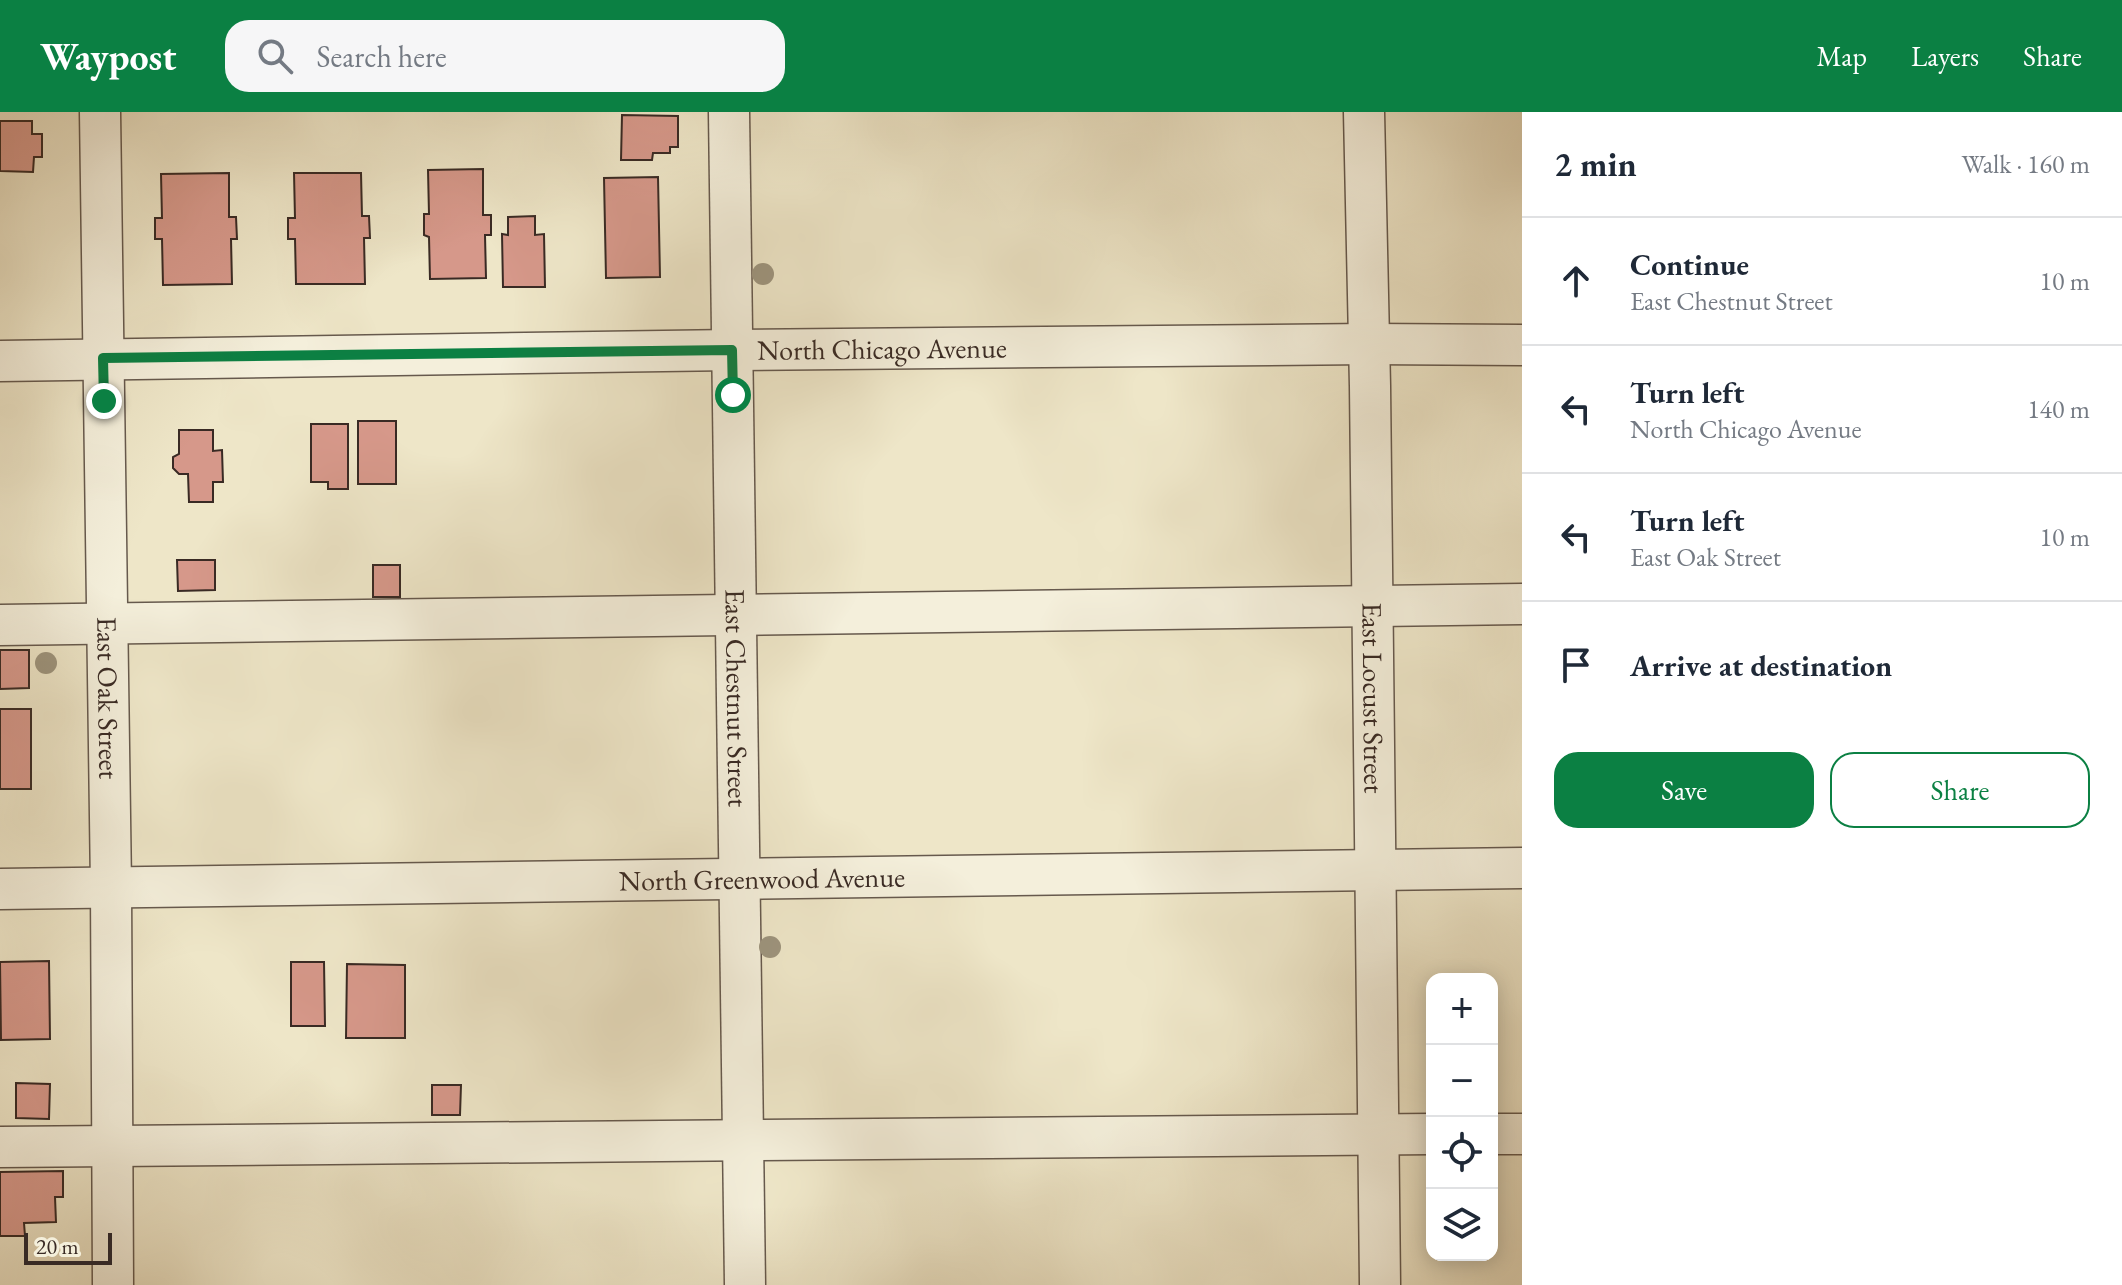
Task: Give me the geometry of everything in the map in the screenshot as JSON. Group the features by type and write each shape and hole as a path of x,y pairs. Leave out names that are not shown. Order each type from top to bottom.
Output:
{"street":[{"name":"East Oak Street","path":"100,112 111,887 113,1285"},
{"name":"East Chestnut Street","path":"729,112 745,1285"},
{"name":"East Locust Street","path":"1364,112 1380,1285"},
{"name":"North Chicago Avenue","path":"0,361 732,350 1522,345"},
{"path":"0,625 1522,604"},
{"name":"North Greenwood Avenue","path":"0,889 1522,868"},
{"path":"0,1147 1426,1134"},
{"path":"1498,1134 1522,1134"}],"building":[{"path":"622,115 678,116 678,147 670,147 670,153 653,153 652,160 621,160"},
{"path":"0,121 32,121 32,134 42,134 42,157 34,157 33,172 0,171"},
{"path":"483,169 483,215 491,215 491,235 485,235 486,278 430,279 429,237 424,235 424,214 429,214 428,170"},
{"path":"229,173 229,217 236,217 237,239 231,239 232,284 163,285 162,239 155,239 155,218 162,218 161,174"},
{"path":"294,173 361,173 362,216 369,216 370,238 364,238 365,284 296,284 295,239 288,239 288,218 295,218"},
{"path":"658,177 660,277 606,278 604,178"},
{"path":"535,216 535,235 544,234 545,287 503,287 502,234 508,235 508,217"},
{"path":"358,421 396,421 396,484 358,484"},
{"path":"311,424 348,424 348,489 328,489 328,482 311,482"},
{"path":"179,430 213,430 213,451 222,450 223,482 213,482 213,502 189,502 188,474 179,474 173,468 173,457 179,454"},
{"path":"177,560 215,560 215,590 178,591"},
{"path":"373,565 400,565 400,597 373,597"},
{"path":"0,650 29,650 29,688 0,689"},
{"path":"0,709 31,709 31,789 0,789"},
{"path":"49,961 50,1039 1,1040 0,962"},
{"path":"291,962 324,962 325,1026 291,1026"},
{"path":"347,964 405,965 405,1038 346,1038"},
{"path":"16,1083 50,1084 49,1119 16,1118"},
{"path":"432,1085 461,1085 460,1115 432,1115"},
{"path":"63,1171 63,1197 55,1197 56,1222 24,1223 25,1236 0,1236 0,1172"}],"route":[{"path":"104,401 103,358 732,350 733,395"}]}
